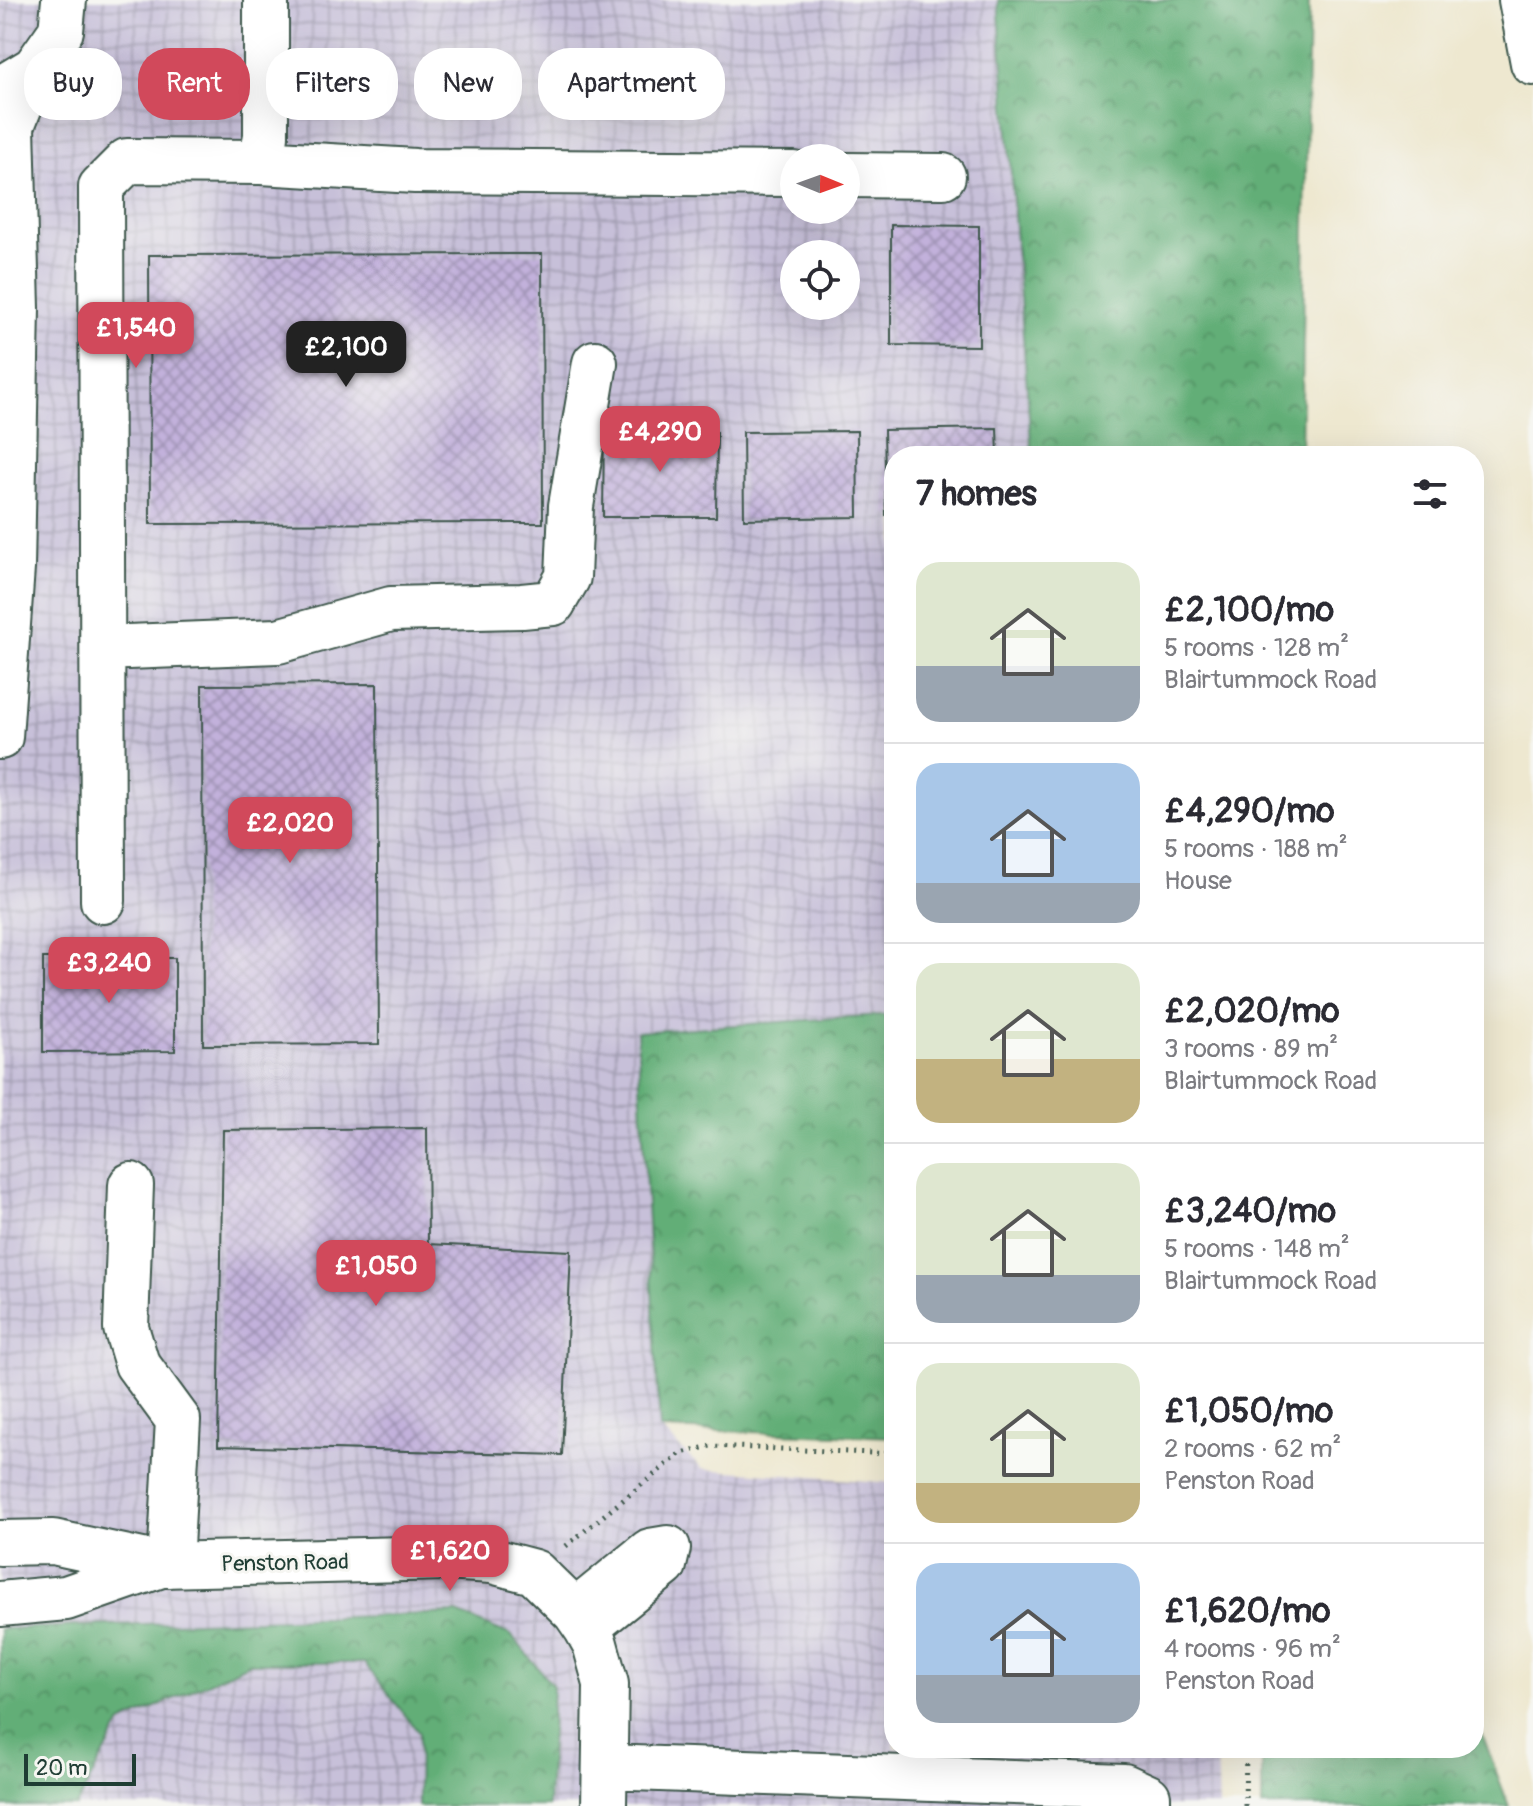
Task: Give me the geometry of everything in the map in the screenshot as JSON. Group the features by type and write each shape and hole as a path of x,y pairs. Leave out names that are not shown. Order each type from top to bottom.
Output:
{"main road":[{"path":"0,737 12,568 17,308 12,126 17,77 61,31 64,0"},
{"path":"261,162 266,136 266,0"},
{"path":"1521,0 1533,63"},
{"path":"103,901 101,187 127,161 261,162 415,171 780,174"},
{"path":"860,175 943,176"},
{"path":"103,648 278,641 391,609 553,603 568,577 571,506 595,363"},
{"path":"131,1185 126,1328 137,1364 178,1420 165,1565"},
{"path":"0,1508 26,1530 53,1542"},
{"name":"Penston Road","path":"0,1543 53,1542 165,1565 446,1558 492,1561 534,1572 580,1620 595,1644 606,1684 605,1786"},
{"name":"Penston Road","path":"0,1604 66,1598 165,1565"},
{"path":"605,1786 1124,1786 1148,1797 1148,1806"}],"path":[{"path":"534,1572 681,1453 711,1446 884,1454"},
{"path":"1245,1806 1246,1758"}],"shaded area":[{"path":"0,0 998,0 1031,446 884,446 884,1015 637,1032 660,1428 702,1469 884,1482 884,1758 1217,1758 1219,1806 0,1806"}],"green space":[{"path":"998,0 1309,0 1301,446 1031,446"},
{"path":"884,1015 884,1437 660,1429 637,1032"},
{"path":"457,1613 511,1635 553,1686 548,1806 418,1806 419,1733 364,1663 250,1663 121,1723 76,1806 0,1806 0,1629"},
{"path":"1484,1740 1509,1806 1262,1806 1262,1758 1484,1758"}],"building":[{"path":"891,225 979,226 979,346 891,345"},
{"path":"542,254 543,523 150,524 149,255"},
{"path":"997,428 998,446 884,446 884,430"},
{"path":"604,431 717,432 716,517 603,517"},
{"path":"857,431 858,517 744,519 743,432"},
{"path":"377,684 379,1044 203,1045 202,685"},
{"path":"43,958 175,958 175,1051 43,1052"},
{"path":"427,1128 428,1244 571,1251 562,1455 218,1446 223,1130"}]}
